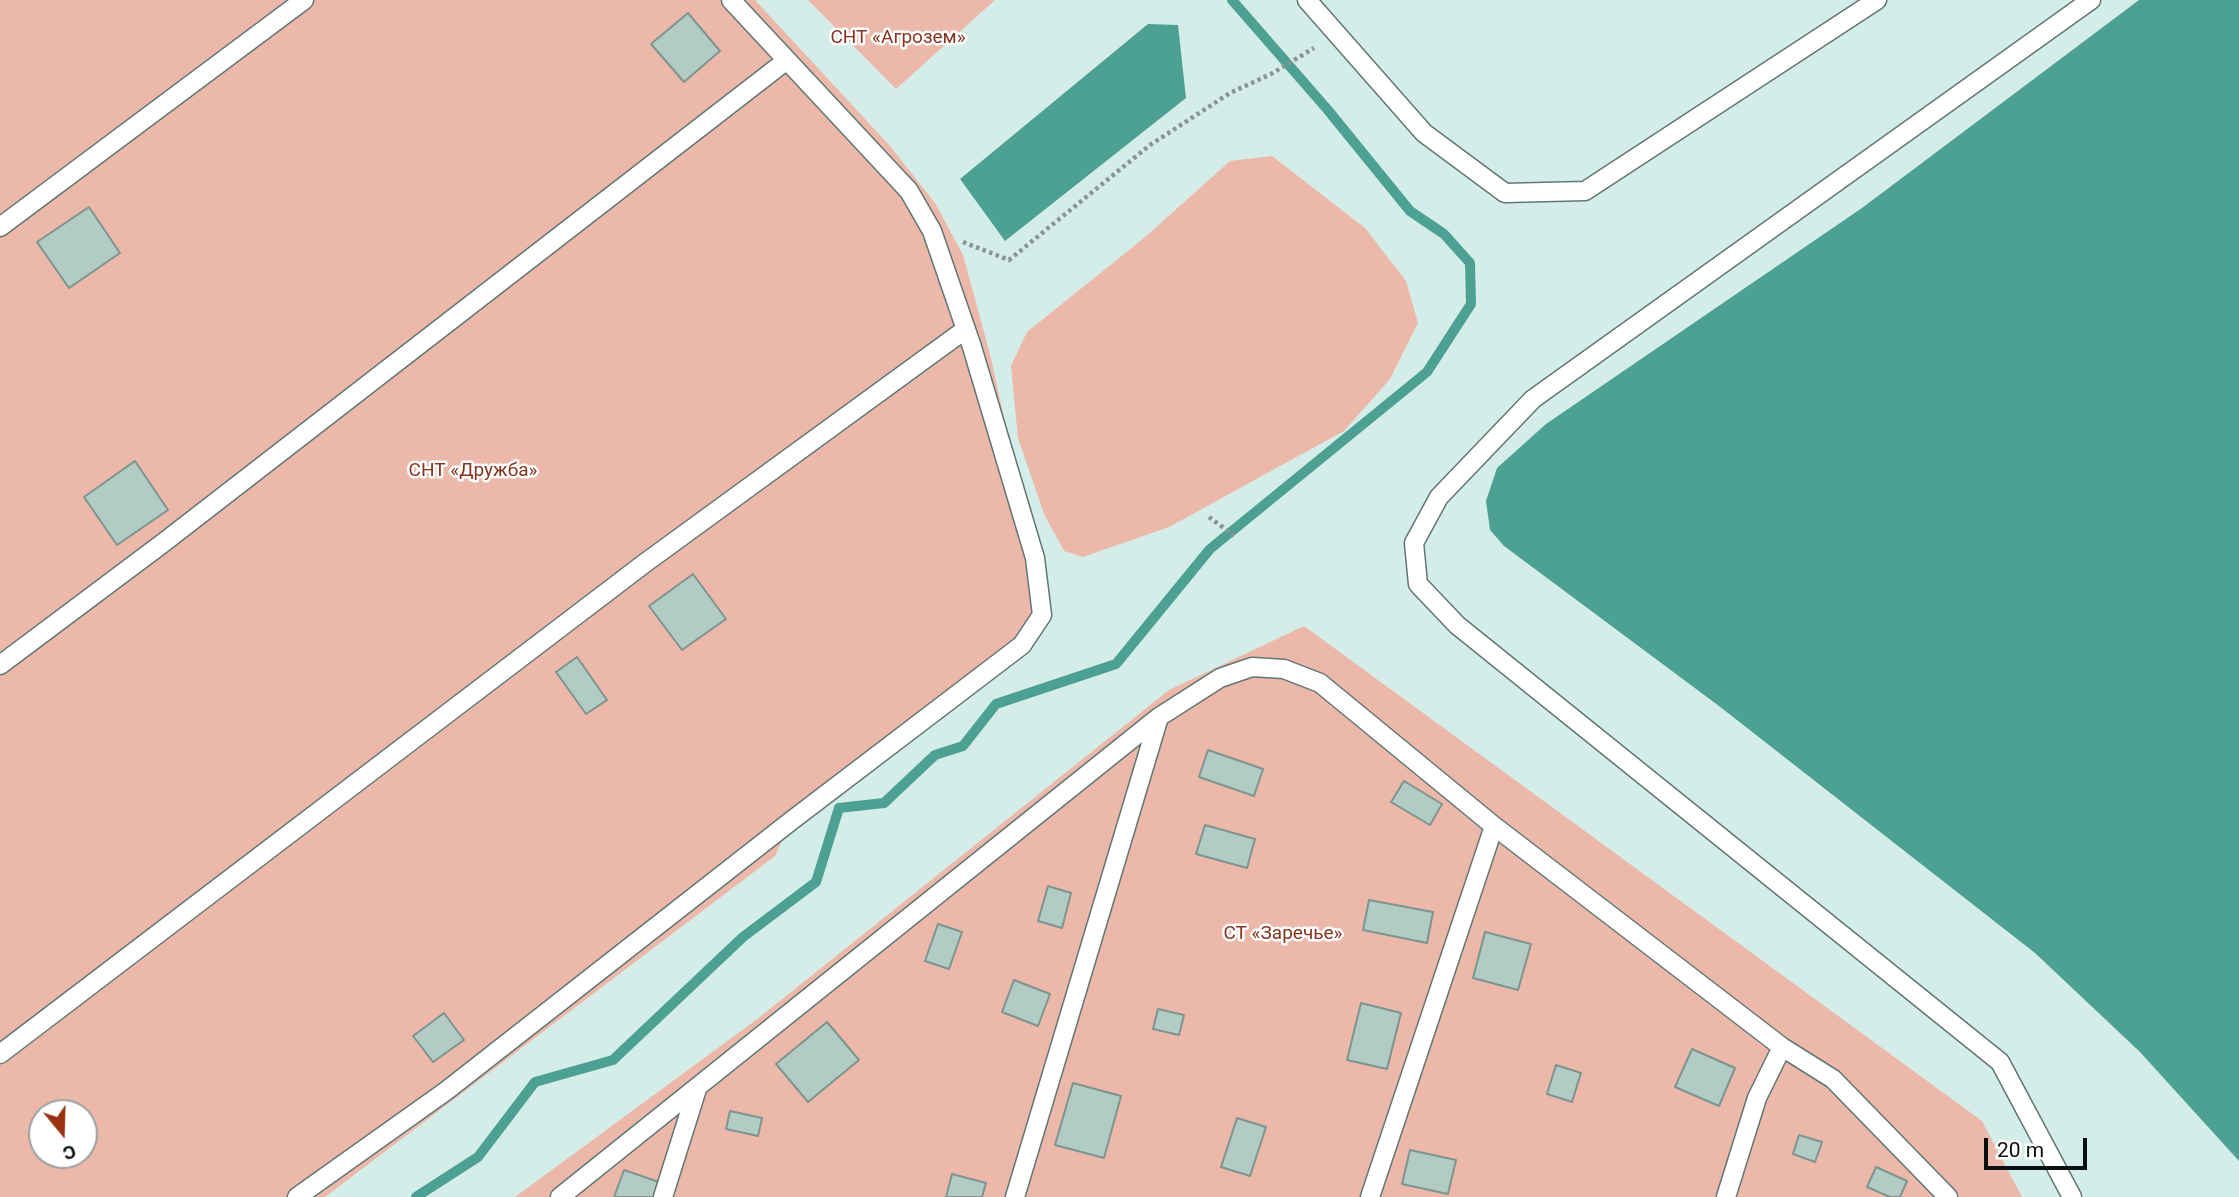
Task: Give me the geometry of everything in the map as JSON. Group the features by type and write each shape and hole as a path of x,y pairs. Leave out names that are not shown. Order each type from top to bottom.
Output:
{"lane":[{"path":"0,227 304,0"},
{"path":"296,1197 446,1091 791,821 1022,645 1042,615 1035,558 966,329 932,231 909,191 731,0"},
{"path":"1307,0 1424,133 1505,193 1585,191 1877,0"},
{"path":"2073,1197 2000,1062 1457,625 1418,583 1414,543 1438,497 1534,399 2091,0"},
{"path":"0,665 163,543 787,60"},
{"path":"0,1054 645,563 966,329"},
{"path":"560,1197 1159,717 1220,678 1252,667 1284,669 1320,683 1494,826 1782,1046 1833,1079 1948,1197"},
{"path":"1015,1197 1159,717"},
{"path":"1370,1197 1494,826"},
{"path":"1726,1197 1758,1098 1782,1046"},
{"path":"663,1197 697,1089"}],"path":[{"path":"932,231 1009,260 1150,145 1230,93 1307,53"},
{"path":"1209,517 1236,537"}],"green space":[{"name":"СНТ «Дружба»","path":"0,0 755,0 890,146 935,203 963,255 990,354 1035,558 1042,615 1022,645 791,821 775,856 325,1197 0,1197"},
{"name":"СНТ «Агрозем»","path":"808,0 995,0 896,89"},
{"path":"1272,156 1365,228 1406,281 1418,323 1390,379 1344,431 1169,527 1083,557 1064,551 1044,514 1018,438 1011,366 1027,332 1144,238 1230,161"},
{"name":"СТ «Заречье»","path":"1304,626 1982,1121 2022,1197 515,1197 756,1020 1169,690"}],"shaded area":[{"path":"2139,0 2239,0 2239,1161 2140,1052 2035,953 1719,706 1504,546 1490,530 1486,501 1497,468 1546,424 1862,208"},
{"path":"1148,24 1178,25 1186,98 1005,241 960,179"}],"building":[{"path":"688,13 720,51 684,82 651,44"},
{"path":"89,207 120,253 69,288 37,242"},
{"path":"135,461 168,510 117,545 84,497"},
{"path":"693,574 726,619 682,650 649,606"},
{"path":"577,657 607,700 586,714 556,672"},
{"path":"1208,750 1263,769 1254,796 1199,777"},
{"path":"1404,781 1442,804 1430,825 1391,802"},
{"path":"1205,825 1255,839 1247,868 1196,854"},
{"path":"1048,886 1071,893 1062,928 1038,921"},
{"path":"1369,900 1433,912 1427,943 1363,930"},
{"path":"938,924 962,932 949,969 925,961"},
{"path":"1485,932 1531,944 1518,990 1473,978"},
{"path":"1014,980 1050,994 1038,1026 1002,1012"},
{"path":"1361,1003 1401,1013 1387,1069 1347,1060"},
{"path":"1158,1009 1184,1015 1179,1035 1153,1029"},
{"path":"444,1013 464,1040 433,1062 413,1036"},
{"path":"827,1022 859,1060 808,1102 776,1064"},
{"path":"1692,1049 1735,1068 1719,1106 1675,1087"},
{"path":"1556,1065 1581,1073 1572,1102 1547,1094"},
{"path":"1073,1083 1121,1096 1104,1158 1055,1145"},
{"path":"730,1111 762,1118 758,1136 726,1129"},
{"path":"1237,1118 1266,1127 1250,1176 1221,1167"},
{"path":"1799,1135 1822,1142 1815,1162 1793,1154"},
{"path":"1410,1150 1456,1160 1448,1194 1402,1184"},
{"path":"1876,1167 1907,1181 1900,1197 1890,1197 1867,1187"},
{"path":"624,1170 659,1182 654,1197 614,1197"},
{"path":"952,1174 986,1183 982,1197 946,1197"}],"waterway":[{"path":"416,1197 478,1157 535,1082 613,1060 743,937 816,882 839,808 884,803 935,755 963,746 996,704 1116,664 1210,549 1427,372 1471,304 1470,263 1444,234 1410,211 1327,109 1232,0"}]}
